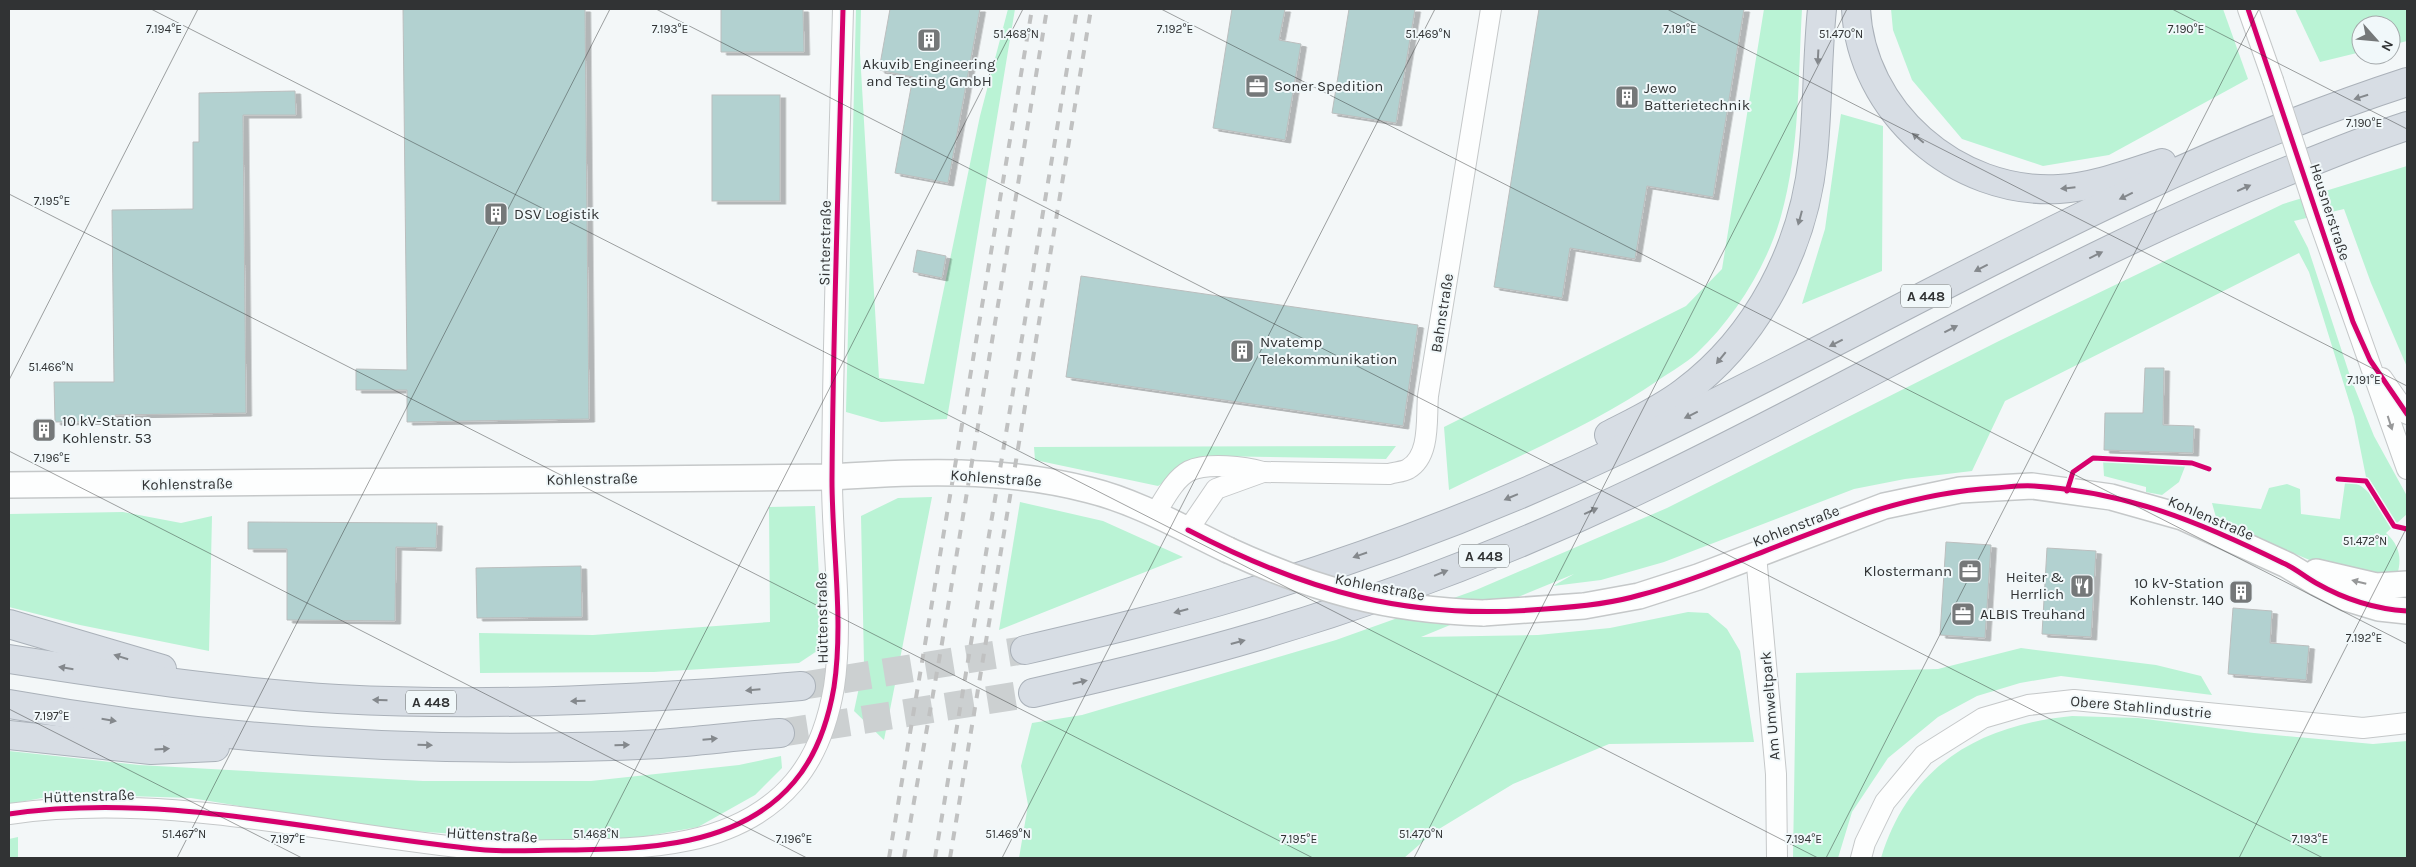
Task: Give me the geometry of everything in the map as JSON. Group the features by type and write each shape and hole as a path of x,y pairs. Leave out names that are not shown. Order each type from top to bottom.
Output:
{"highway":[{"path":"1556,479 1587,446 1635,422 1683,393 1715,366 1748,326 1782,272 1793,244 1813,156 1822,9"},
{"path":"1856,9 1857,24 1868,69 1888,104 1909,130 1937,154 1998,181 2035,188 2058,189 2091,185 2299,120"},
{"name":"A 448","path":"1025,650 1135,624 1245,594 1435,529 1556,479 1622,449 1819,352 2008,254 2170,174 2335,105 2407,82"},
{"name":"A 448","path":"1033,694 1140,669 1267,634 1422,581 1524,540 1633,492 1742,439 2013,297 2145,232 2256,183 2405,127"},
{"path":"9,624 235,691"},
{"name":"A 448","path":"9,659 149,681 235,691 338,699 542,702 670,697 801,686"},
{"path":"9,704 133,724 306,742"},
{"path":"9,735 151,750 306,742 539,748 661,744 780,732"}],"street":[{"name":"Sinterstraße","path":"832,477 843,9"},
{"name":"Bahnstraße","path":"1155,514 1178,480 1190,471 1219,467 1246,467 1264,472 1389,474 1407,470 1418,461 1424,446 1428,396 1491,9"},
{"name":"Heusnerstraße","path":"2248,9 2353,322 2370,360 2407,469"},
{"name":"Heusnerstraße","path":"2370,360 2407,414"},
{"name":"Bahnstraße","path":"1188,530 1216,489 1264,472"},
{"name":"Kohlenstraße","path":"9,485 832,477 891,473 993,475 1057,483 1089,490 1155,514 1268,568 1341,594 1414,608 1483,613 1584,606 1640,596 1698,577 1884,506 1960,490 2032,486 2111,497 2182,517 2287,565 2316,583 2346,598 2379,608 2407,611"},
{"name":"Hüttenstraße","path":"9,814 74,807 140,806 210,813 419,843 491,850 657,847 697,839 738,826 770,805 792,784 818,746 829,710 838,648 832,477"},
{"name":"Am Umweltpark","path":"1756,555 1776,774 1777,858"},
{"name":"Kohlenstraße","path":"2287,565 2376,586 2407,584"},
{"name":"Obere Stahlindustrie","path":"1861,858 1865,843 1885,802 1924,755 1983,718 2028,705 2074,700 2364,728 2406,723"}],"green space":[{"path":"856,9 861,9 860,53 879,378 924,384 980,116 1008,9 1015,9 947,419 881,422 846,412"},
{"path":"1764,9 1802,9 1795,139 1787,191 1775,235 1758,272 1737,307 1697,353 1635,395 1583,425 1449,490 1444,427 1686,306 1722,269"},
{"path":"1891,9 2223,9 2248,79 2109,155 2043,166 1962,139 1912,80 1893,30"},
{"path":"2295,9 2407,9 2407,41 2401,42 2401,15 2351,15 2351,54 2320,62"},
{"path":"1841,114 1883,126 1882,271 1802,304 1825,229"},
{"path":"2407,166 2407,367 2371,283 2344,209 2294,221 2308,248 2351,379 2374,436 2407,496 2407,514 2386,533 2399,553 2397,576 2326,567 2217,521 2212,503 2261,509 2269,488 2287,484 2300,489 2301,514 2340,519 2345,483 2358,484 2368,492 2375,488 2366,477 2354,417 2309,272 2299,253 2005,401 1972,471 1905,479 1854,489 1664,562 1601,580 1553,586 1574,574 1421,637 1538,635 1610,628 1688,612 1708,613 1727,629 1740,651 1754,742 1609,744 1513,784 1434,832 1404,858 1019,858 1028,805 1021,766 1032,723 1082,715 1336,640 1476,590 1667,508 1999,341 2283,204"},
{"path":"1396,446 1386,459 1206,456 1158,486 1035,460 1034,447"},
{"path":"2103,460 2186,464 2179,482 2162,495 2146,492 2146,487 2104,476"},
{"path":"932,497 884,740 854,711 864,664 861,516 898,498"},
{"path":"1020,502 1103,521 1183,557 999,630"},
{"path":"815,506 823,647 799,663 654,672 480,673 479,633 593,635 770,622 769,507"},
{"path":"123,512 181,523 212,516 209,651 80,625 9,607 9,514"},
{"path":"2021,648 2156,665 2201,676 2212,695 2061,676 2020,683 1977,696 1938,717 1888,758 1852,812 1838,858 1793,858 1796,673 1938,669"},
{"path":"2072,716 2138,718 2254,733 2373,744 2407,741 2407,858 1881,858 1893,826 1910,798 1929,775 1952,756 1978,741 2007,729 2038,721"},
{"path":"9,751 139,765 423,781 591,781 739,765 781,756 782,768 755,795 698,827 636,838 538,840 372,828 191,798 64,794 9,804"},
{"path":"18,837 18,858 9,858 9,839"}],"building":[{"name":"DSV Logistik","path":"403,9 585,9 589,419 407,422 407,390 356,390 356,369 407,370"},
{"path":"721,9 803,9 804,52 721,52"},
{"path":"890,9 980,9 948,183 895,173 913,77 879,70"},
{"name":"Soner Spedition","path":"1232,9 1285,9 1279,40 1301,44 1285,140 1213,128"},
{"name":"Soner Spedition","path":"1349,9 1415,9 1396,123 1332,113"},
{"name":"Jewo Batterietechnik","path":"1539,9 1744,9 1713,197 1647,186 1635,259 1570,248 1562,298 1494,287"},
{"path":"295,91 296,115 243,115 246,413 115,415 115,421 55,422 54,382 114,382 112,210 193,209 193,142 199,142 199,93"},
{"path":"712,95 780,95 780,201 712,201"},
{"path":"917,250 946,256 942,278 913,272"},
{"name":"Nvatemp Telekommunikation","path":"1081,276 1418,325 1403,426 1066,377"},
{"path":"2145,368 2164,368 2163,425 2194,426 2193,453 2104,450 2105,413 2143,413"},
{"path":"248,522 437,523 436,548 396,547 395,621 287,620 287,549 248,549"},
{"path":"1946,542 1991,545 1985,638 1940,635"},
{"path":"2047,548 2096,551 2091,637 2042,634"},
{"path":"581,566 582,617 477,618 476,568"},
{"path":"2233,608 2272,611 2270,643 2309,646 2306,680 2228,674"}],"tunnel":[{"path":"801,686 1025,650"},
{"path":"780,733 1033,693"}],"railway":[{"path":"889,858 1032,9"},
{"path":"904,858 941,649 1047,9"},
{"path":"935,858 1077,9"},
{"path":"950,858 1091,9"}],"cycle path":[{"path":"9,814 69,808 188,811 485,850 627,848 688,840 718,832 746,820 771,804 794,782 809,761 825,725 834,687 837,662 838,610 832,480 843,9"},
{"path":"2248,9 2353,322 2370,360 2407,414"},
{"path":"2067,491 2073,472 2093,458 2192,463 2209,469"},
{"path":"2338,479 2366,481 2394,526 2407,529"},
{"path":"1188,530 1232,552 1275,570 1360,597 1404,606 1496,612 1581,606 1629,598 1684,582 1873,511 1932,496 1963,491 2034,486 2068,489 2100,495 2162,511 2252,548 2287,565 2338,594 2372,605 2407,611"}],"place":[{"name":"Akuvib Engineering and Testing GmbH","path":"929,40"},
{"name":"Soner Spedition","path":"1257,86"},
{"name":"Jewo Batterietechnik","path":"1627,97"},
{"name":"DSV Logistik","path":"496,214"},
{"name":"Nvatemp Telekommunikation","path":"1242,351"},
{"name":"10 kV-Station Kohlenstr. 53","path":"44,430"},
{"name":"Klostermann","path":"1970,571"},
{"name":"Heiter & Herrlich","path":"2082,586"},
{"name":"10 kV-Station Kohlenstr. 140","path":"2241,592"},
{"name":"ALBIS Treuhand","path":"1963,614"}]}
